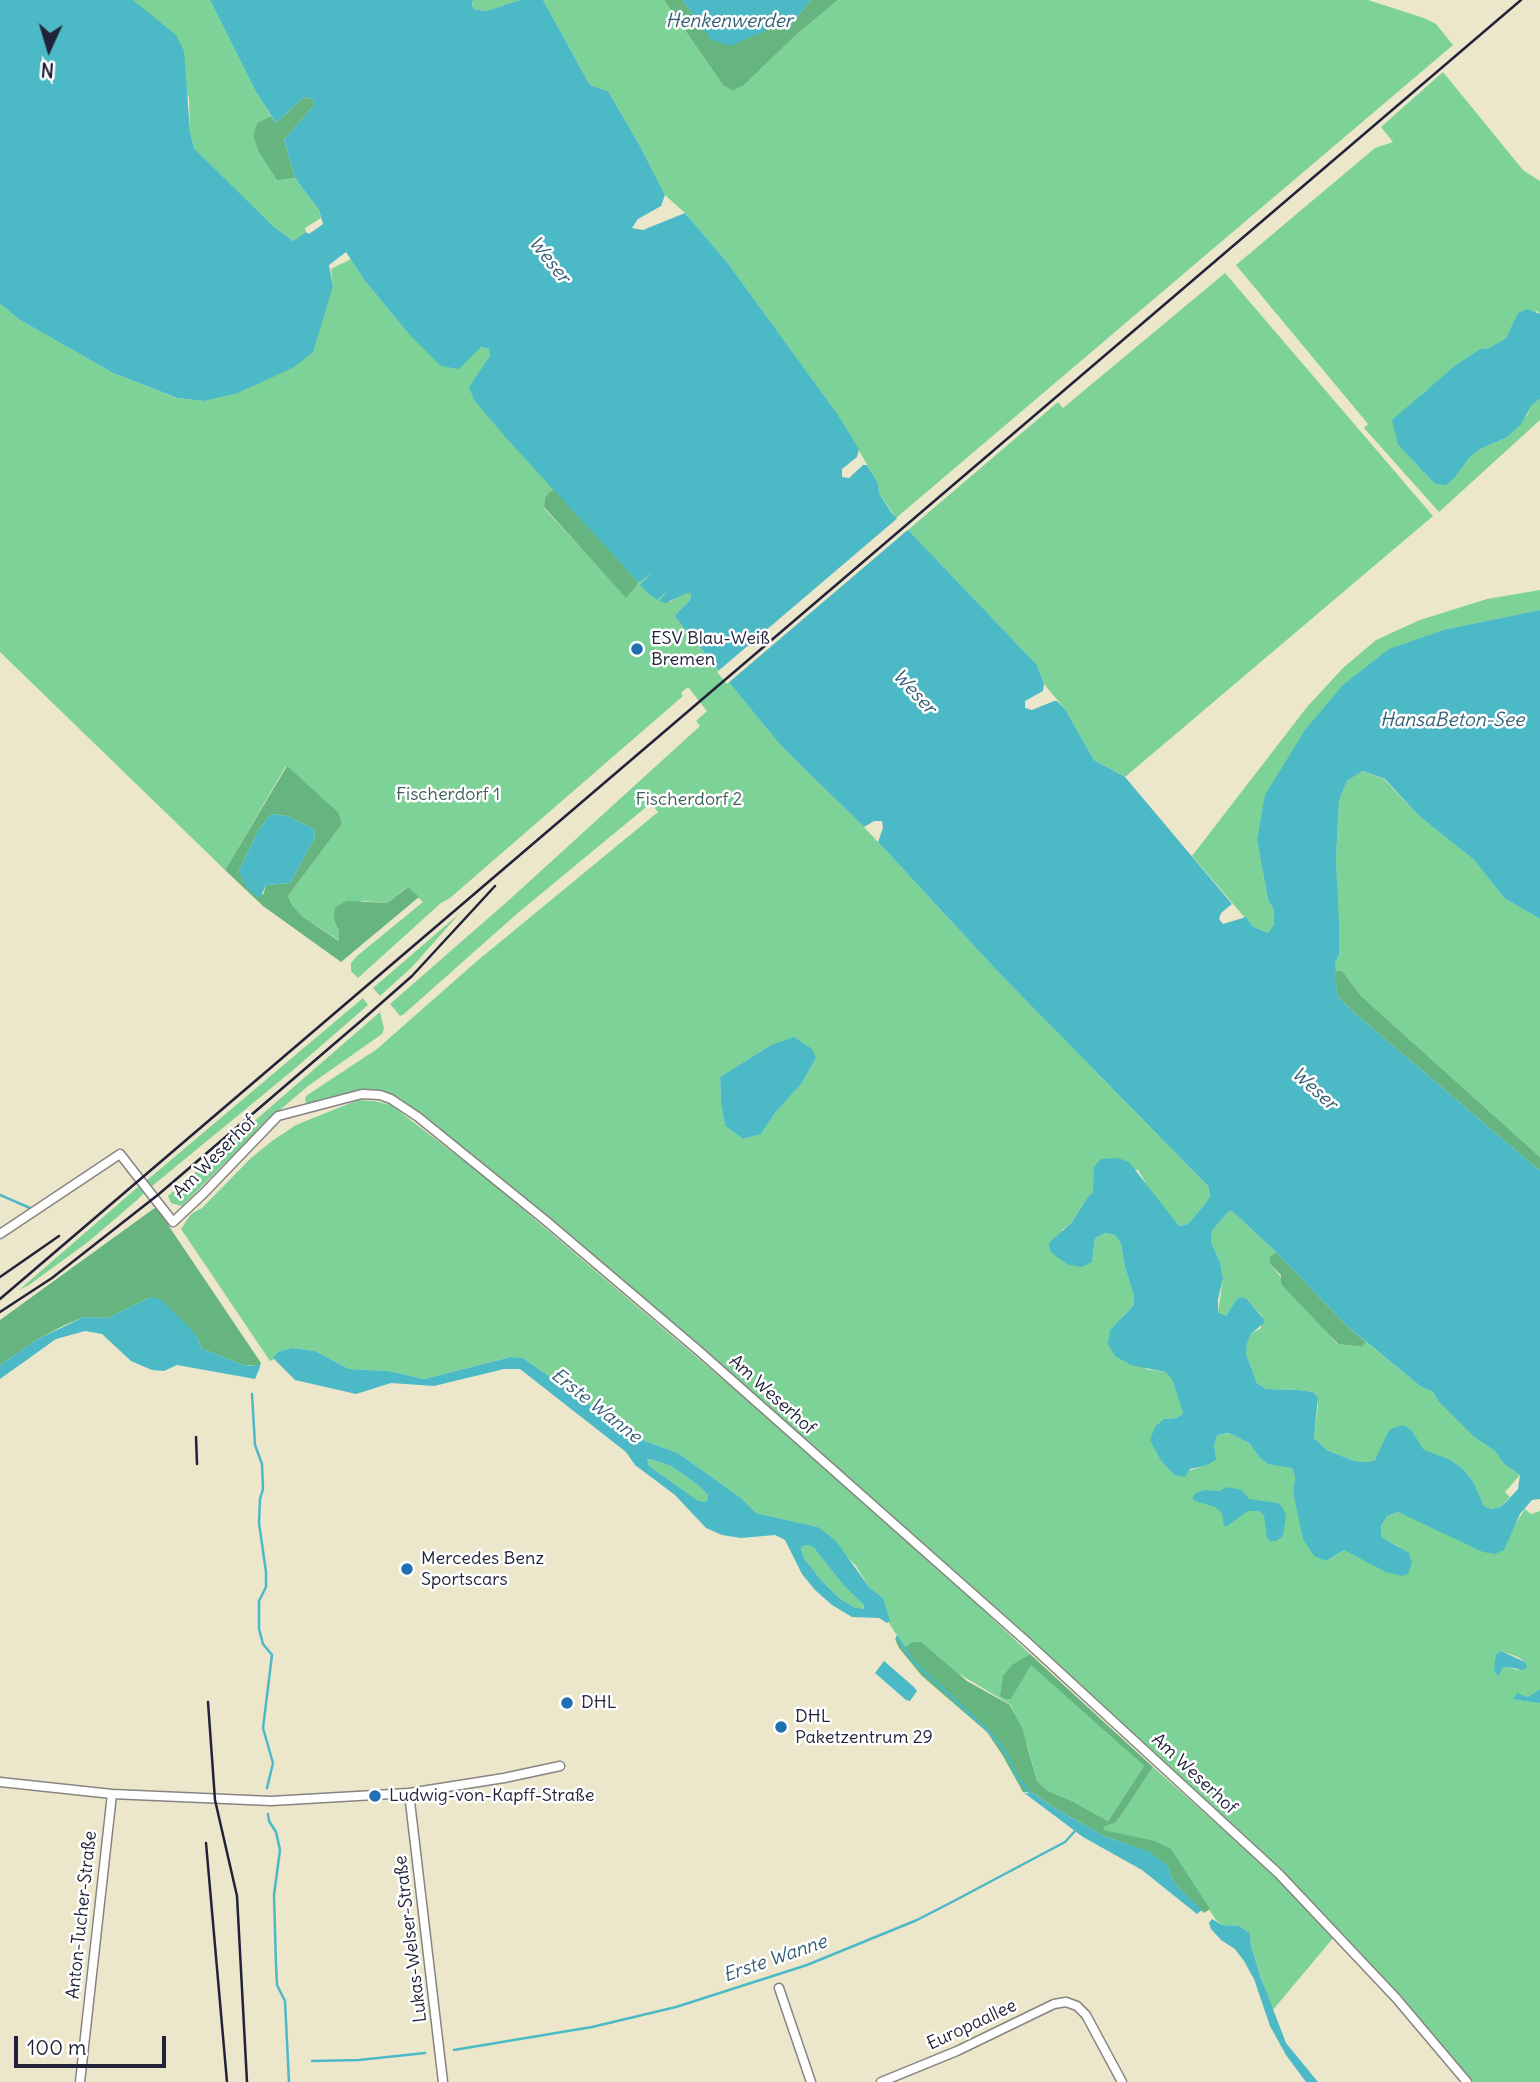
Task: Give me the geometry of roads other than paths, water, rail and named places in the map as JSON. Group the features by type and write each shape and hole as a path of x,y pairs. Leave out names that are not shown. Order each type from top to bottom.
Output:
{"street":[{"name":"Am Weserhof","path":"0,1234 120,1154 173,1222 278,1116 362,1094 391,1099 418,1117 534,1211 699,1351 1147,1752 1279,1874 1381,1982 1467,2082"},
{"path":"0,1782 112,1794 271,1801 410,1793 560,1766"},
{"name":"Lukas-Welser-Straße","path":"410,1793 443,2082"},
{"name":"Anton-Tucher-Straße","path":"80,2082 112,1794"},
{"path":"779,1988 811,2082"},
{"name":"Europaallee","path":"881,2082 957,2051 1054,2004 1066,2002 1077,2006 1086,2015 1122,2082"}],"water":[{"path":"0,0 133,0 176,35 184,51 190,132 194,148 273,226 293,241 323,224 319,210 295,178 284,140 314,105 313,99 304,97 276,123 256,92 210,0 474,0 473,9 486,11 520,0 543,0 590,85 608,91 665,195 661,206 638,219 632,228 643,230 685,213 727,262 838,415 859,449 857,457 842,469 842,477 849,478 863,465 867,465 891,512 1037,665 1044,684 1043,691 1025,701 1025,708 1032,710 1057,701 1065,709 1094,760 1125,777 1232,904 1221,913 1219,919 1223,924 1246,917 1252,926 1268,933 1274,924 1274,910 1268,900 1257,840 1265,795 1305,730 1343,685 1389,649 1447,629 1540,610 1540,919 1504,898 1474,860 1419,816 1385,779 1362,771 1347,781 1339,801 1336,860 1339,921 1339,955 1335,962 1337,996 1540,1171 1540,1499 1532,1500 1520,1514 1504,1550 1495,1554 1483,1552 1398,1512 1387,1516 1381,1526 1381,1537 1409,1553 1412,1563 1408,1574 1402,1576 1386,1572 1344,1550 1326,1561 1314,1556 1303,1539 1293,1492 1295,1478 1292,1468 1268,1464 1249,1443 1229,1433 1217,1435 1214,1445 1216,1460 1190,1469 1185,1477 1174,1475 1161,1461 1150,1440 1155,1427 1164,1419 1177,1418 1183,1413 1172,1379 1165,1372 1131,1365 1115,1356 1108,1344 1110,1330 1134,1305 1121,1244 1115,1235 1106,1233 1095,1238 1092,1262 1082,1267 1069,1265 1058,1258 1050,1251 1049,1243 1072,1222 1093,1192 1094,1167 1101,1159 1118,1158 1129,1162 1179,1226 1188,1224 1205,1204 1210,1196 1208,1186 1001,975 878,842 883,828 882,821 874,821 864,827 782,747 676,618 676,614 690,600 691,594 687,593 666,603 659,601 670,588 657,600 649,594 640,585 653,571 639,583 508,440 474,400 469,387 490,356 489,349 481,347 459,369 441,366 407,332 365,281 346,252 329,265 333,286 313,352 294,367 273,377 235,394 204,401 177,398 113,373 20,320 0,304","holes":["1232,1211 1276,1252 1347,1326 1420,1386 1433,1392 1438,1401 1474,1437 1495,1451 1504,1464 1520,1475 1518,1489 1506,1502 1491,1509 1484,1506 1473,1481 1463,1469 1451,1460 1424,1450 1411,1430 1403,1425 1388,1432 1375,1460 1354,1461 1327,1450 1314,1438 1318,1397 1313,1392 1266,1389 1257,1383 1246,1354 1247,1343 1251,1334 1265,1322 1248,1300 1242,1297 1236,1300 1226,1316 1218,1312 1223,1279 1220,1262 1211,1242 1212,1231 1228,1212"]},
{"name":"Henkenwerder","path":"682,0 811,0 797,17 730,46 712,40"},
{"path":"1527,309 1540,314 1540,399 1532,405 1521,424 1506,438 1480,449 1446,485 1435,484 1398,445 1392,420 1457,364 1480,349 1489,348 1506,338 1518,313"},
{"path":"271,814 287,816 314,829 315,837 290,883 266,885 260,898 247,888 239,871 258,831"},
{"path":"794,1037 812,1049 816,1058 802,1083 775,1113 761,1134 743,1139 725,1126 720,1077 771,1045"},
{"path":"151,1297 160,1299 189,1327 198,1338 201,1348 243,1365 259,1364 255,1379 177,1365 164,1371 152,1370 131,1361 102,1334 85,1331 56,1339 0,1379 0,1365 38,1339 84,1317 108,1318"},
{"path":"292,1348 315,1351 349,1369 389,1371 424,1379 511,1357 523,1358 637,1438 678,1453 741,1498 756,1513 818,1527 836,1541 869,1587 883,1598 890,1621 887,1623 879,1618 852,1617 832,1605 802,1574 785,1540 775,1535 741,1538 722,1535 706,1528 675,1495 635,1465 626,1452 520,1369 504,1369 434,1386 391,1383 356,1394 295,1380 273,1358 278,1352","holes":["647,1460 671,1466 698,1485 708,1495 708,1499 705,1502 697,1500 649,1466","808,1545 814,1548 844,1586 864,1605 863,1609 853,1607 838,1597 821,1580 804,1558 801,1549"]},
{"path":"1226,1487 1242,1490 1249,1499 1278,1503 1286,1516 1283,1536 1276,1541 1267,1538 1264,1515 1259,1511 1248,1511 1224,1526 1222,1513 1215,1507 1192,1498 1204,1490 1220,1491"},
{"path":"1501,1651 1525,1662 1527,1667 1524,1670 1503,1668 1498,1676 1494,1671 1495,1660 1496,1654"},
{"path":"884,1661 917,1691 910,1701 875,1673"},
{"path":"1540,1689 1540,1703 1513,1699 1517,1693 1528,1697"},
{"path":"1023,1792 1032,1792 1106,1837 1148,1851 1168,1866 1171,1877 1179,1888 1202,1910 1197,1914 1142,1870 1083,1837"},
{"path":"1212,1919 1222,1925 1239,1926 1250,1933 1251,1946 1261,1978 1286,2043 1318,2082 1306,2082 1286,2055 1270,2026 1254,1979 1235,1949 1211,1929 1209,1923"}],"waterway":[{"path":"0,1195 30,1208"},
{"path":"252,1394 255,1445 262,1464 263,1489 259,1523 266,1572 266,1587 259,1601 259,1629 263,1644 272,1655 263,1728 273,1763 267,1788"},
{"name":"Erste Wanne","path":"897,1637 913,1661 988,1731 1006,1752 1016,1775 1032,1796"},
{"path":"268,1814 280,1850 274,1895 276,1965 277,1985 285,2001 289,2082"},
{"name":"Erste Wanne","path":"454,2050 592,2027 676,2007 807,1965 917,1920 1065,1842 1075,1831"},
{"name":"Erste Wanne","path":"312,2061 359,2060 425,2053"}],"railway":[{"path":"0,1299 1521,0"},
{"path":"0,1312 52,1278 159,1194 362,1020 412,976 495,886"},
{"path":"0,1277 59,1236"},
{"path":"196,1437 197,1464"},
{"path":"208,1702 215,1800 237,1896 247,2082"},
{"path":"206,1843 227,2082"}],"place":[{"name":"ESV Blau-Weiß Bremen","path":"637,649"},
{"name":"Mercedes Benz Sportscars","path":"407,1569"},
{"name":"DHL","path":"567,1703"},
{"name":"DHL Paketzentrum 29","path":"781,1727"},
{"name":"Ludwig-von-Kapff-Straße","path":"375,1796"}],"water label":[{"name":"Weser","path":"549,260"},
{"name":"Weser","path":"914,692"},
{"name":"HansaBeton-See","path":"1452,721"},
{"name":"Weser","path":"1314,1089"}],"park label":[{"name":"Fischerdorf 1","path":"448,795"},
{"name":"Fischerdorf 2","path":"689,800"}]}
